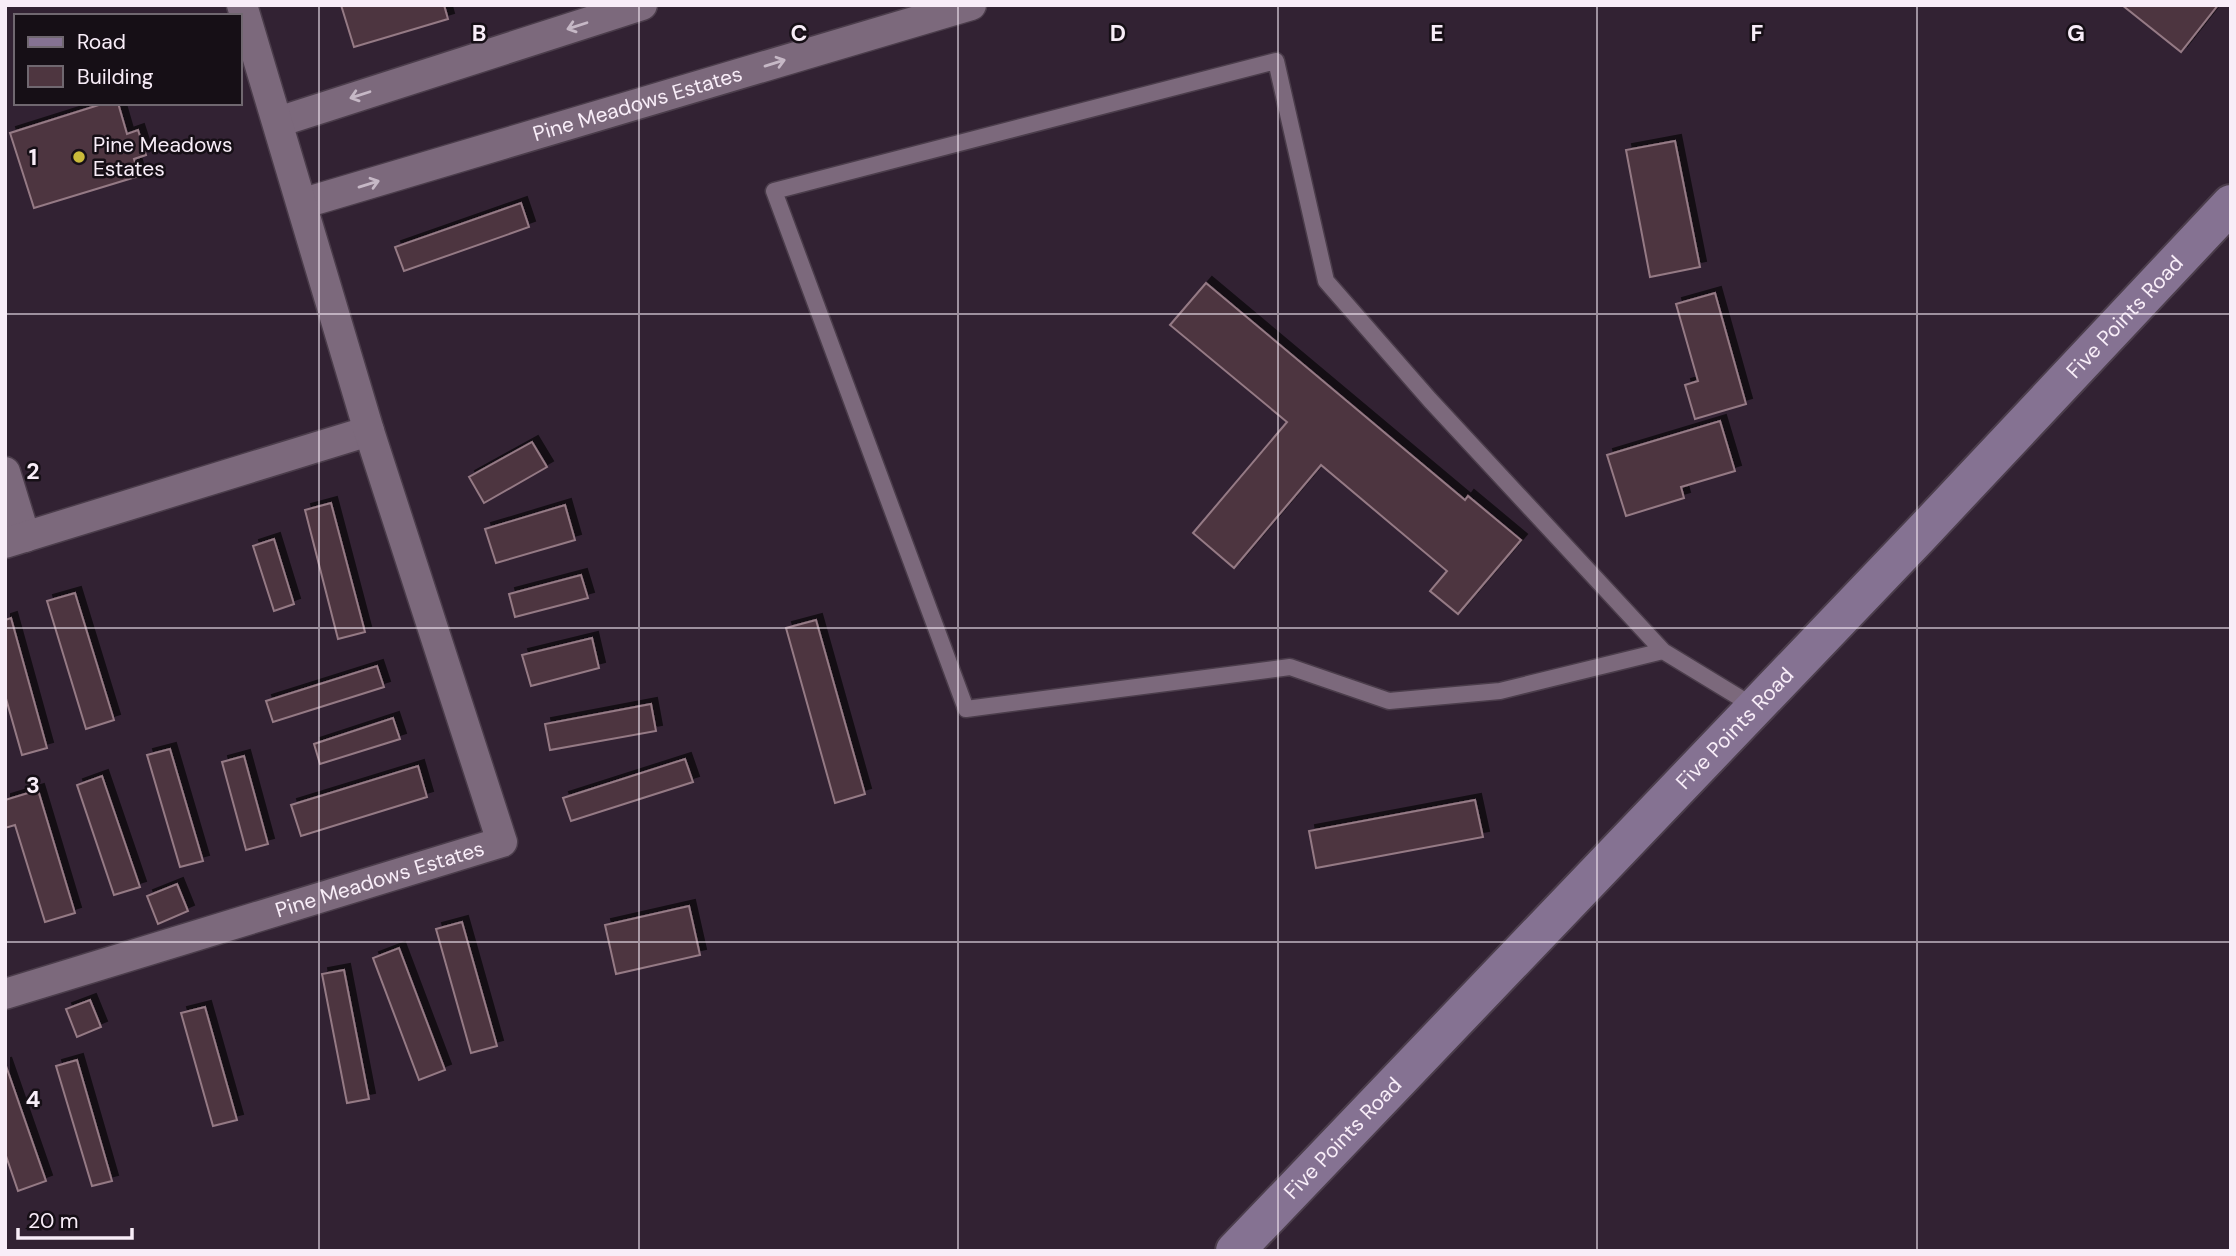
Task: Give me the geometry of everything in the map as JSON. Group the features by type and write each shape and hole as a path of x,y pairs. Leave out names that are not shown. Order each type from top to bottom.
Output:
{"street":[{"name":"Pine Meadows Estates","path":"5,994 502,842 369,431 304,203 242,5"},
{"path":"278,122 642,5"},
{"name":"Pine Meadows Estates","path":"304,203 971,5"},
{"name":"Five Points Road","path":"1235,1251 2231,204"},
{"path":"5,472 15,540 369,431"}],"lane":[{"path":"1663,651 1500,691 1389,701 1290,667 966,709 774,191 1276,61 1326,281 1430,400 1663,651 1755,707"}],"building":[{"path":"341,5 444,5 448,19 354,47"},
{"path":"2122,5 2218,5 2181,52"},
{"name":"Pine Meadows Estates","path":"99,105 119,105 127,134 138,130 146,155 134,159 139,176 34,208 10,133"},
{"path":"1675,141 1700,267 1650,277 1626,150"},
{"path":"521,203 529,227 404,271 395,247"},
{"path":"1206,283 1465,500 1468,496 1521,540 1458,614 1430,591 1447,571 1321,465 1234,568 1193,533 1287,422 1170,325"},
{"path":"1715,293 1746,404 1695,419 1685,385 1698,381 1676,304"},
{"path":"1720,421 1735,471 1681,487 1684,498 1626,516 1607,455"},
{"path":"532,442 547,467 484,503 469,477"},
{"path":"331,503 365,632 338,639 305,510"},
{"path":"565,505 575,540 496,563 485,529"},
{"path":"274,539 294,604 274,611 253,546"},
{"path":"581,575 588,598 515,617 509,594"},
{"path":"75,593 114,720 86,729 47,601"},
{"path":"11,618 47,748 22,755 5,695 5,620"},
{"path":"816,620 865,794 835,803 786,628"},
{"path":"592,638 599,668 531,686 522,655"},
{"path":"377,666 384,687 273,722 266,701"},
{"path":"651,704 656,731 550,750 545,724"},
{"path":"393,718 400,739 320,764 314,744"},
{"path":"170,749 203,861 180,867 147,755"},
{"path":"244,756 268,844 246,850 222,762"},
{"path":"685,759 693,782 571,821 563,798"},
{"path":"418,766 427,797 301,836 291,805"},
{"path":"102,776 140,887 114,895 77,785"},
{"path":"38,790 75,913 45,922 15,825 5,828 5,800"},
{"path":"1475,800 1483,837 1316,868 1309,831"},
{"path":"177,884 188,911 158,924 147,896"},
{"path":"689,906 700,955 616,974 605,925"},
{"path":"462,922 497,1046 471,1053 436,929"},
{"path":"399,948 445,1070 419,1080 373,958"},
{"path":"344,970 369,1099 347,1103 322,974"},
{"path":"90,1000 101,1027 77,1037 66,1009"},
{"path":"205,1007 237,1120 213,1126 181,1013"},
{"path":"77,1060 112,1181 92,1186 56,1066"},
{"path":"5,1063 46,1181 18,1191 5,1153"}],"place":[{"name":"Pine Meadows Estates","path":"79,157"}]}
